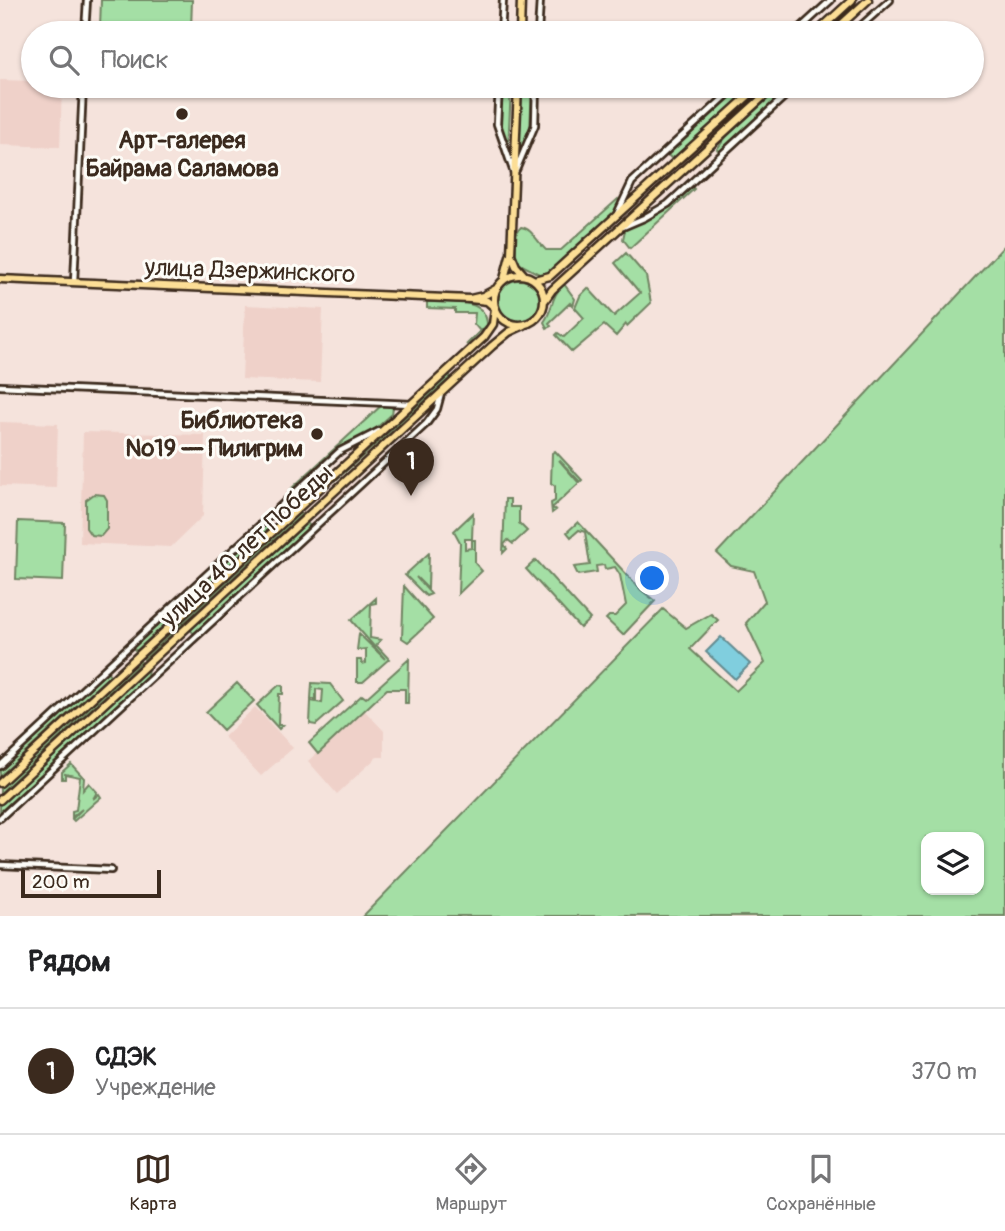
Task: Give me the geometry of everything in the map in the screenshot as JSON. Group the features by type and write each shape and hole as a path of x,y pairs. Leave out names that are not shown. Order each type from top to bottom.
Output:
{"main road":[{"path":"520,21 521,0"},
{"path":"829,21 852,0"},
{"path":"845,21 868,0"},
{"path":"504,280 511,254 517,98"},
{"path":"534,280 550,275 746,98"},
{"path":"470,299 487,301 506,322 524,325 539,316 552,290 762,98"},
{"path":"737,106 744,114"},
{"path":"511,254 516,266 542,289 545,300"},
{"path":"495,308 496,289 504,280 524,275"},
{"name":"улица Дзержинского","path":"0,279 470,299 496,289"},
{"name":"улица 40 лет Победы","path":"0,783 484,337 493,324 495,308"},
{"name":"улица 40 лет Победы","path":"0,800 500,339 524,325"},
{"path":"331,479 339,487"}],"street":[{"path":"85,21 86,0"},
{"path":"502,21 503,0"},
{"path":"539,21 540,0"},
{"path":"807,21 831,0"},
{"path":"866,21 890,0"},
{"path":"74,283 82,98"},
{"path":"498,98 497,124 514,174"},
{"path":"514,174 535,125 536,98"},
{"path":"617,217 632,182 724,98"},
{"path":"619,229 668,204 783,98"},
{"path":"0,386 412,404"},
{"path":"0,818 426,424 438,409 440,394"},
{"path":"0,766 340,451 389,426"},
{"path":"187,628 196,637"},
{"path":"0,865 111,870"}],"shaded area":[{"path":"0,80 21,81 21,98 62,98 60,147 0,145"},
{"path":"245,305 323,309 320,382 242,379"},
{"path":"0,422 58,424 56,488 0,486"},
{"path":"83,432 205,435 203,516 171,547 80,543"},
{"path":"255,707 293,748 261,776 224,737"},
{"path":"364,710 384,731 384,757 377,757 337,794 308,761"}],"green space":[{"path":"101,0 192,0 191,21 100,21"},
{"path":"500,98 510,98 508,151 499,125"},
{"path":"521,98 531,98 530,130 519,154"},
{"path":"730,98 742,98 674,161 668,155"},
{"path":"769,98 780,98 720,153 717,149 727,136"},
{"path":"691,186 694,189 630,248 623,239 625,230 665,209"},
{"path":"618,199 621,203 617,213 584,238 577,249 549,273 539,274 518,263 516,233 521,227 531,233 546,250 561,250"},
{"path":"1005,245 1005,916 363,916 663,609 686,628 711,614 718,620 690,649 736,691 765,663 746,623 765,601 754,571 731,566 717,553"},
{"path":"626,253 646,276 651,303 616,336 604,325 572,352 556,335 558,333 564,337 584,318 575,308 580,296 588,288 614,316 640,293 615,263"},
{"path":"519,280 534,286 540,301 534,316 519,322 504,316 498,301 504,286"},
{"path":"564,284 575,299 573,306 570,303 547,328 544,322 556,293"},
{"path":"427,302 473,305 485,316 487,325 466,345 480,331 474,324 475,313 427,308"},
{"path":"449,374 451,377 336,480 336,478"},
{"path":"383,404 393,408 392,414 372,432 338,448 292,488"},
{"path":"555,451 582,480 580,482 559,460 579,483 552,508 556,510 552,513 551,503 555,501 555,486 551,483 552,453"},
{"path":"94,494 104,495 107,500 107,529 101,536 91,535 86,528 86,500"},
{"path":"505,499 510,499 510,507 519,507 519,523 527,531 513,544 508,540 504,545 507,549 503,553"},
{"path":"299,512 301,515 144,659 142,657"},
{"path":"473,513 472,539 465,539 465,549 472,548 472,540 475,540 475,563 482,571 458,594 460,542 454,531"},
{"path":"18,521 65,523 63,581 16,579"},
{"path":"306,522 310,526 194,634 190,629"},
{"path":"578,522 641,590 655,601 623,635 606,619 615,616 626,605 620,575 615,567 605,569 604,565 596,566 597,572 578,575 574,567 590,565 585,532 579,530 571,537 567,532"},
{"path":"264,524 268,529 136,651 132,647"},
{"path":"429,553 428,589 416,577 431,594 426,596 405,575"},
{"path":"536,560 590,619 580,628 526,569"},
{"path":"404,586 433,619 408,642 402,638"},
{"path":"376,598 376,603 371,604 370,638 381,640 376,645 389,659 363,682 357,682 357,660 361,660 362,664 366,663 366,649 357,650 359,634 385,659 351,620"},
{"path":"409,659 408,703 405,703 405,689 387,689 318,754 309,743 362,695 366,698"},
{"path":"139,660 141,662 0,793 0,788"},
{"path":"148,668 147,677 0,812 0,805"},
{"path":"106,670 110,675 0,776 0,768"},
{"path":"237,683 254,701 223,730 206,712"},
{"path":"312,683 330,684 343,701 316,725 310,724 311,701 322,703 323,690 316,689 316,699 311,699"},
{"path":"279,685 283,686 283,694 279,694 278,725 283,725 279,729 257,705"},
{"path":"71,764 84,778 83,790 89,783 97,792 93,799 99,794 101,797 74,821 72,819 82,809 72,817 72,811 76,810 80,777 65,774 65,779 62,779 62,772"}],"water":[{"path":"721,637 750,664 735,679 706,652"}],"place":[{"name":"Арт-галерея Байрама Саламова","path":"182,114"},
{"name":"Библиотека №19 — Пилигрим","path":"317,434"},
{"name":"СДЭК","path":"411,496"}]}
